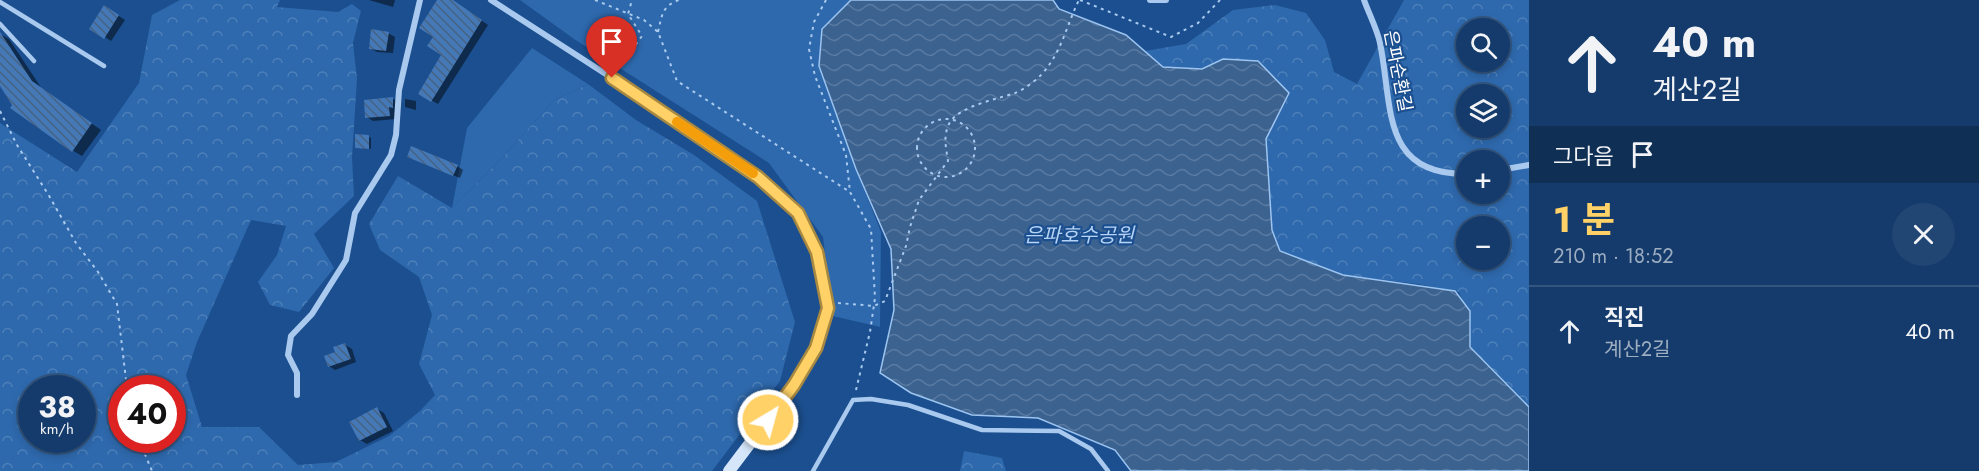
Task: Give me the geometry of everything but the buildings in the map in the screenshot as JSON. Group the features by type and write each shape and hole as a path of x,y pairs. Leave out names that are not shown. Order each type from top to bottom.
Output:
{"street":[{"path":"297,395 297,373 288,355 291,336 312,314 346,260 356,213 391,155 396,135 399,90 420,0"},
{"path":"491,0 612,78 758,177 798,213 817,252 828,308 816,348 794,385 729,471"},
{"path":"1150,0 1166,0"},
{"name":"은파순환길","path":"1364,0 1380,41 1389,109 1399,140 1410,157 1429,168 1456,174"},
{"path":"1510,168 1529,165"}],"lane":[{"path":"0,2 104,66"},
{"path":"0,24 34,61"},
{"path":"813,471 853,400 871,399 908,405 982,430 1059,431 1091,449 1108,471"}],"path":[{"path":"595,0 644,20 658,32 677,81 850,192"},
{"path":"612,78 642,36 628,14 632,0"},
{"path":"664,0 668,4"},
{"path":"658,32 663,12 668,4 679,0"},
{"path":"826,0 814,22 809,49 815,76 846,155 850,192 871,229 875,298 862,370 853,400"},
{"path":"952,119 965,126 971,133 975,143 975,153 972,163 957,176 937,177 922,166 918,158 918,139 922,131 929,124 938,120 952,119 977,104 1017,92 1037,79 1051,64 1066,36 1080,0 1172,37 1198,23 1220,0"},
{"path":"0,111 17,145 76,243 98,272 117,303 125,375"},
{"path":"827,302 874,306 885,301 906,246 919,200 948,160 945,143 948,126 952,119"},
{"path":"144,453 152,471"}],"green space":[{"path":"180,0 280,0 277,7 338,12 352,4 361,11 353,43 357,79 352,157 354,196 314,234 334,268 299,312 270,305 258,282 277,255 286,226 251,220 197,342 186,375 202,427 259,427 298,465 336,462 389,436 420,411 435,395 419,364 432,315 419,277 380,250 369,224 398,176 452,208 501,159 554,100 588,84 636,120 694,155 757,201 795,322 780,381 712,471 0,471 0,123 77,172 139,83 152,15"},
{"path":"520,0 851,0 822,29 819,66 881,232 880,327 833,316 823,237 769,163 574,39"},
{"path":"1404,0 1529,0 1529,407 1470,347 1471,324 1459,292 1418,284 1343,275 1280,251 1272,230 1266,139 1289,93 1223,59 1202,69 1163,67 1145,51 1186,44 1233,10 1275,5 1306,13 1325,40 1334,72 1357,84"},
{"path":"532,48 588,84 554,100 501,159 452,208 467,128"},
{"path":"964,451 1002,458 1006,471 960,471"}],"water":[{"name":"은파호수공원","path":"851,0 1053,0 1059,9 1126,35 1163,67 1202,69 1223,59 1258,61 1289,93 1266,139 1272,230 1280,251 1343,275 1455,291 1470,311 1470,347 1529,407 1529,471 1131,471 1115,450 1038,418 972,415 911,393 880,373 894,310 891,249 856,169 819,66 822,29"}],"slow traffic":[{"path":"677,122 753,173"}],"route":[{"path":"612,78 758,177 798,213 817,252 828,308 816,348 794,385 768,420"}]}
